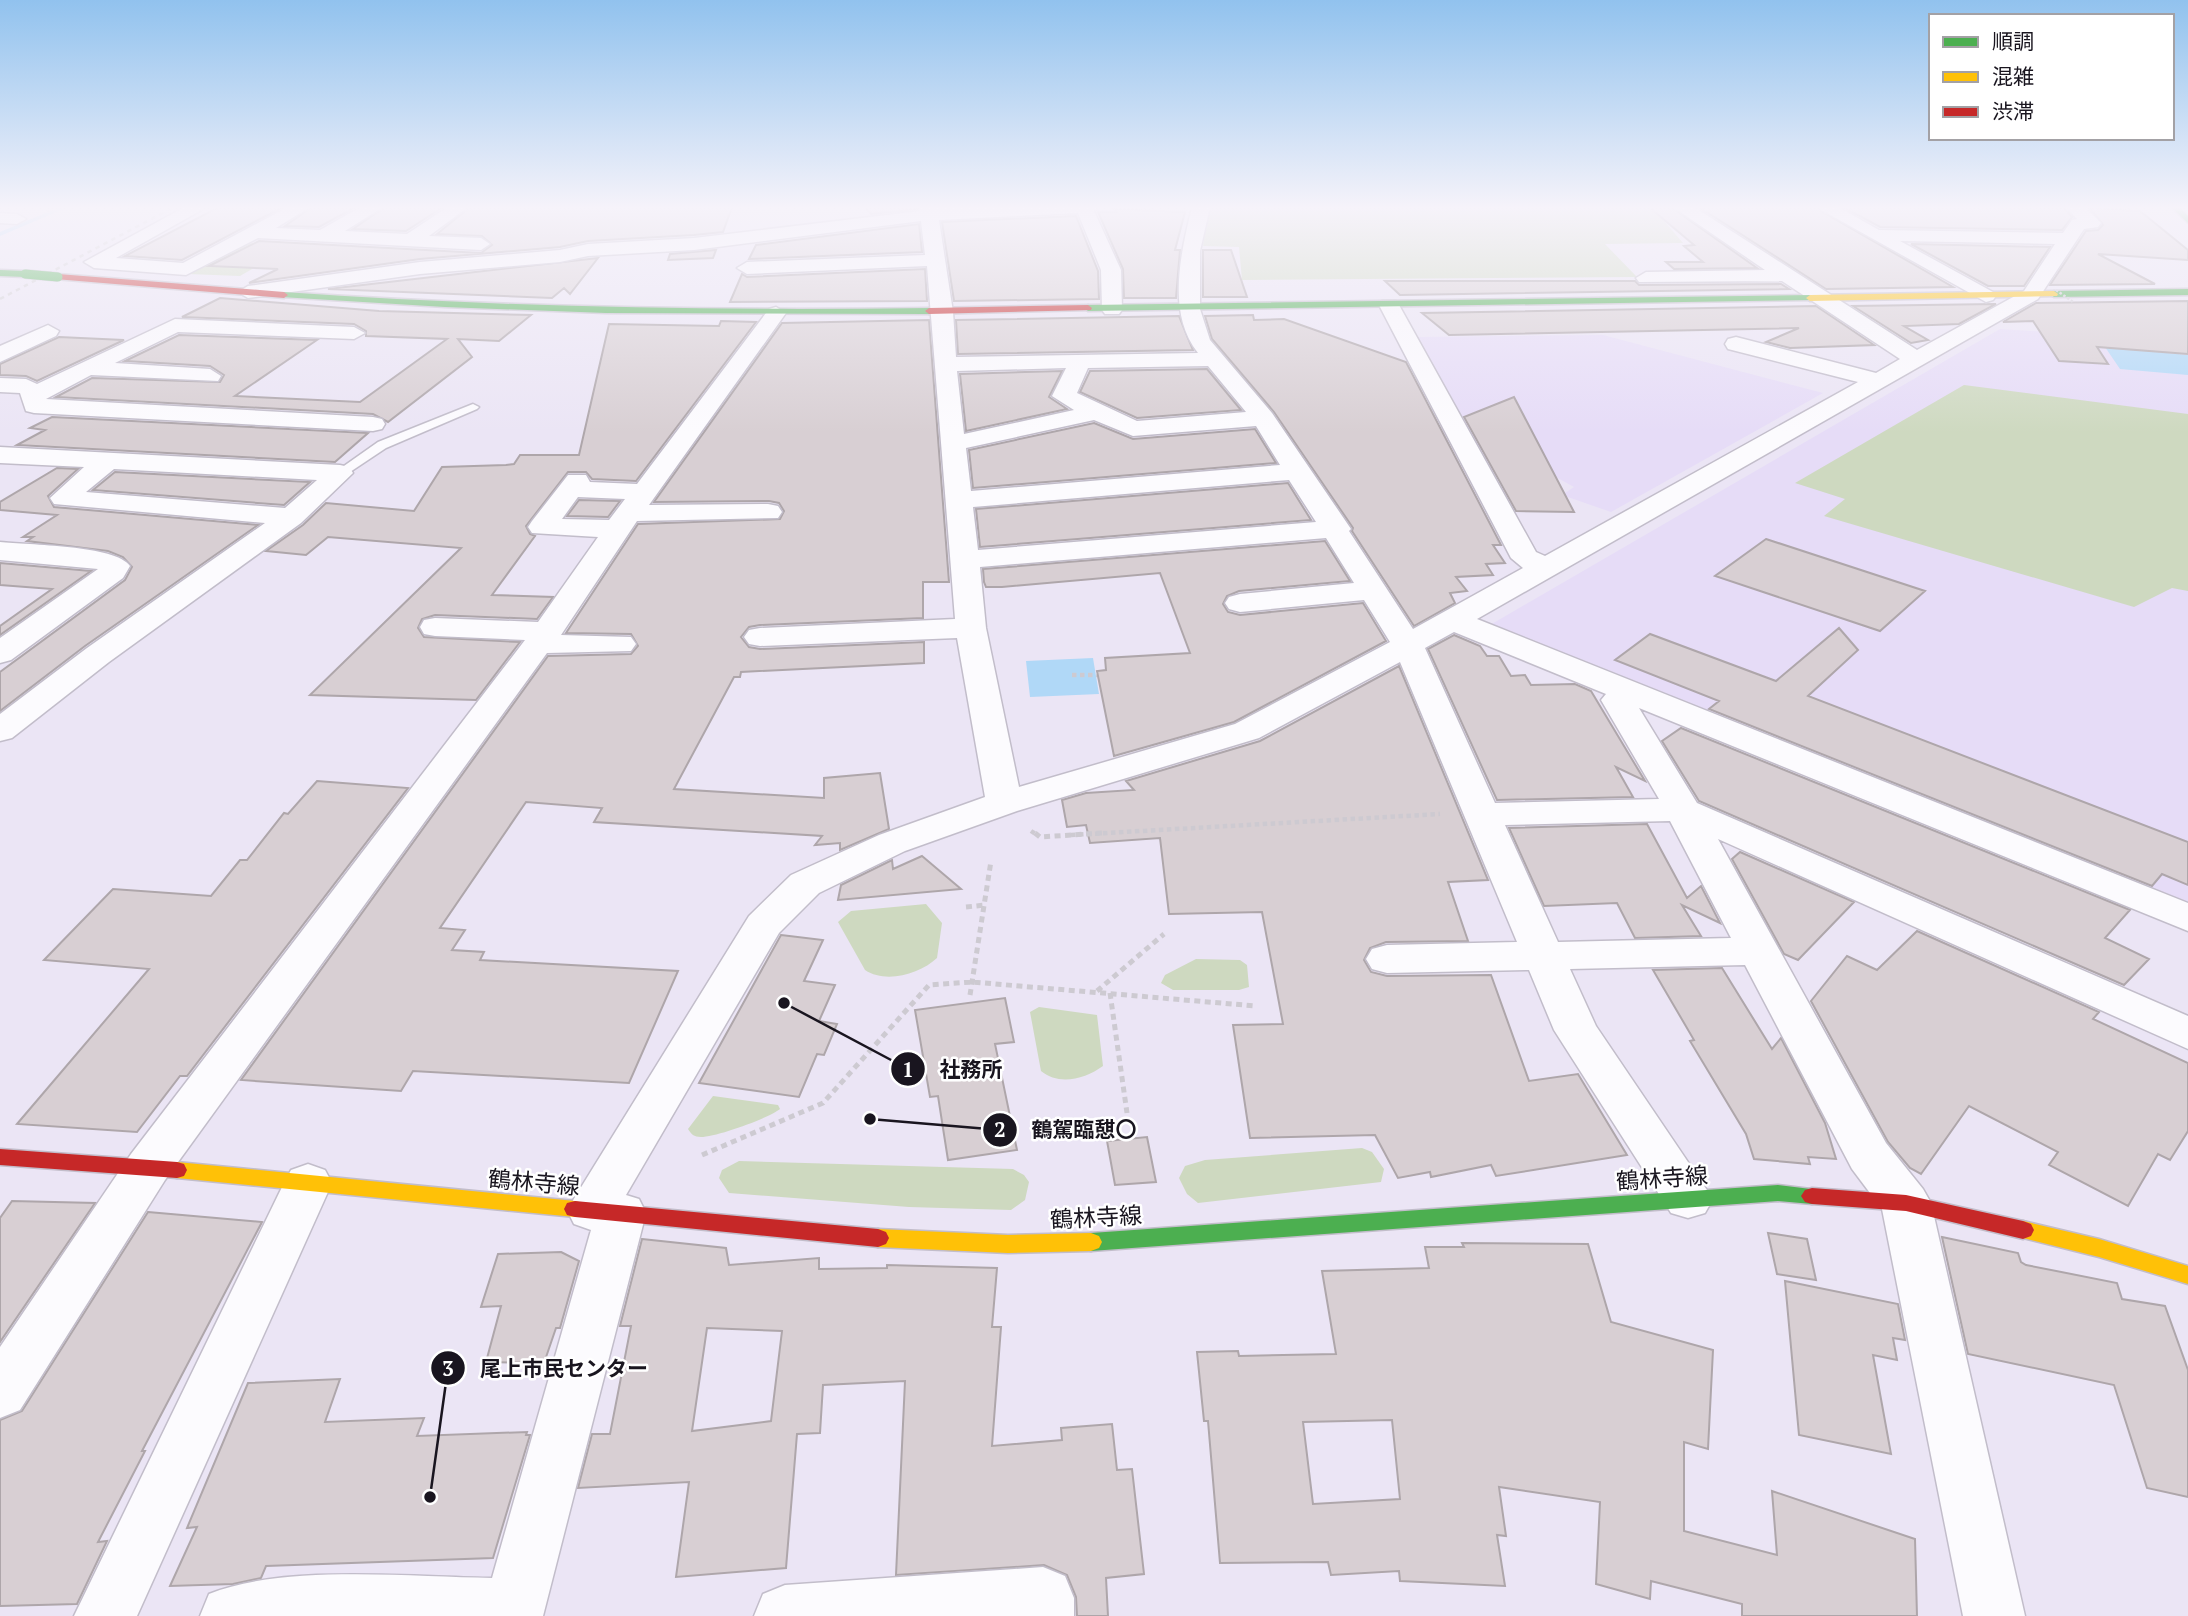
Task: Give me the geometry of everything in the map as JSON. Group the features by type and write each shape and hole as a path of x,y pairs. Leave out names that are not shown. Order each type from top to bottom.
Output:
{"main road":[{"path":"127,282 446,305 782,313 1389,306 1986,296 2044,292 2188,292"},
{"name":"鶴林寺線","path":"0,1157 148,1167 856,1237 1008,1244 1109,1241 1778,1193 1906,1203 2099,1248 2188,1275"}],"street":[{"path":"248,292 312,282"},
{"path":"0,1393 148,1167 542,638 630,511 782,313 789,282"},
{"path":"940,282 952,444 971,628 999,805"},
{"path":"1111,282 1112,310"},
{"path":"1190,282 1190,309 1200,341 1263,418 1337,529 1408,645 1576,1030 1688,1199"},
{"path":"1801,282 1917,360"},
{"path":"1961,282 1986,296"},
{"path":"231,1616 325,1606 523,1613 606,1211 763,925 805,884 892,843 999,805 1247,731 1408,645 1544,567 2044,292 2049,282"},
{"path":"1389,306 1525,558 1544,567"},
{"path":"37,406 88,368 174,325 220,331 343,329"},
{"path":"0,355 48,331"},
{"path":"1736,344 1880,382"},
{"path":"945,364 1215,359"},
{"path":"1080,362 1064,396 1133,429 1263,418"},
{"path":"88,368 196,372"},
{"path":"0,385 26,386 37,406"},
{"path":"37,406 313,415 373,424"},
{"path":"952,444 1097,412"},
{"path":"0,455 106,463 340,473"},
{"path":"106,463 63,498 291,517"},
{"path":"959,500 1298,471"},
{"path":"0,731 98,655 291,517 340,473"},
{"path":"630,511 574,485 542,527 630,511 753,517"},
{"path":"966,560 1337,529"},
{"path":"0,551 102,561 116,566 102,580 0,653"},
{"path":"1240,603 1373,590"},
{"path":"1452,620 2188,918"},
{"path":"435,627 620,644"},
{"path":"760,637 971,628"},
{"path":"1628,689 1618,700 1683,810 1869,1156 1906,1203 1994,1616"},
{"path":"1483,813 1683,810 2188,1034"},
{"path":"1387,959 1759,951"},
{"path":"106,1616 308,1184"},
{"path":"785,1616 1042,1598 1043,1616"}],"lane":[{"path":"340,473 382,445 472,407"}],"path":[{"path":"2044,292 2073,302"},
{"path":"1072,675 1097,675"},
{"path":"999,805 1040,837 1483,813"},
{"path":"970,995 991,861"},
{"path":"966,907 985,905"},
{"path":"1096,991 1164,934"},
{"path":"702,1155 823,1103 929,985 972,982 1256,1006"},
{"path":"1110,993 1127,1113"}],"shaded area":[{"path":"2000,329 2188,341 2188,909 1490,625"},
{"path":"1603,335 1823,393 1611,512 1562,495 1574,487 1556,477 1490,476 1418,337"}],"green space":[{"path":"1964,385 2188,414 2188,591 2172,588 2134,607 1824,516 1845,499 1795,483"},
{"path":"926,904 942,923 937,958 922,969 893,977 865,970 838,922 851,911"},
{"path":"1196,959 1240,960 1247,965 1249,987 1239,990 1173,990 1161,983 1165,975"},
{"path":"1039,1007 1097,1015 1103,1066 1072,1079 1048,1076 1041,1071 1030,1012"},
{"path":"713,1096 778,1105 780,1109 730,1131 695,1136 688,1129"},
{"path":"1362,1148 1372,1152 1384,1169 1381,1182 1198,1203 1187,1194 1179,1178 1185,1166 1205,1160"},
{"path":"739,1161 1013,1169 1024,1175 1029,1182 1025,1200 1011,1210 909,1207 729,1193 719,1178 722,1170"}],"water":[{"path":"2105,347 2188,355 2188,375 2120,369"},
{"path":"1093,658 1099,694 1030,697 1026,661"}],"building":[{"path":"385,282 579,282 570,294 564,288 552,298 328,289"},
{"path":"738,282 926,282 927,301 730,302"},
{"path":"951,282 1098,282 1099,299 954,301"},
{"path":"1123,282 1177,282 1176,298 1124,298"},
{"path":"1203,282 1242,282 1247,297 1203,297"},
{"path":"1387,282 1781,284 1789,289 1400,295"},
{"path":"1816,282 1945,282 1953,287 1826,289"},
{"path":"1981,282 2026,282 2024,286 1988,286"},
{"path":"2052,282 2155,284 2050,285"},
{"path":"220,298 379,311 531,315 499,341 458,339 472,357 388,422 373,414 56,397 92,378 220,382 224,375 210,366 125,361 179,335 317,340 235,396 360,402 447,339 366,336 366,331 354,324 182,317"},
{"path":"2188,301 2188,354 2097,347 2108,364 2059,361 2033,321 2003,322 2036,303"},
{"path":"1996,304 1959,324 1904,326 1928,340 1911,343 1853,306"},
{"path":"1816,306 1874,345 1790,348 1766,342 1799,328 1449,335 1422,313"},
{"path":"1253,315 1254,320 1284,319 1406,362 1501,545 1493,545 1505,563 1486,564 1493,575 1456,577 1467,591 1450,593 1455,603 1414,626 1352,531 1353,528 1274,412 1212,339 1205,316"},
{"path":"1179,316 1193,350 958,354 956,320"},
{"path":"929,320 949,582 923,582 923,618 760,625 749,627 741,637 749,647 760,649 924,642 924,663 741,672 740,677 734,677 674,789 824,798 824,778 880,773 889,829 840,850 840,843 815,845 822,836 594,822 602,808 526,802 440,928 465,930 452,950 484,952 480,960 678,971 629,1083 413,1071 401,1091 241,1080 548,656 631,654 638,646 631,634 566,633 638,524 780,519 784,511 779,503 769,501 654,502 782,323"},
{"path":"721,321 756,322 636,481 592,479 586,472 568,472 526,526 530,534 535,536 492,595 553,597 537,619 435,615 422,619 418,628 424,637 520,642 476,700 310,695 461,548 328,537 306,555 266,551 303,525 326,503 414,511 442,467 514,464 520,455 579,455 609,324 719,326"},
{"path":"59,337 124,340 37,381 26,376 0,375 0,364"},
{"path":"1207,369 1241,410 1137,418 1080,392 1090,371"},
{"path":"1062,371 1049,397 1067,409 966,431 960,374"},
{"path":"1514,397 1574,512 1516,511 1464,417"},
{"path":"52,417 368,433 335,462 17,445 45,430 30,428"},
{"path":"1094,423 1133,439 1255,429 1276,463 973,488 969,450"},
{"path":"57,468 78,469 48,496 54,507 258,525 85,646 0,711 0,672 125,580 132,567 123,557 108,551 27,541 33,537 23,537 57,515 0,510 0,502"},
{"path":"115,472 310,482 284,505 93,490"},
{"path":"1288,483 1311,520 980,547 976,509"},
{"path":"579,500 620,501 608,517 567,516"},
{"path":"1766,539 1925,591 1880,631 1715,576"},
{"path":"1325,541 1350,581 1239,591 1227,596 1223,604 1228,612 1240,615 1363,603 1386,641 1234,722 1114,756 1097,671 1106,670 1105,658 1190,653 1160,573 1002,587 986,587 984,582 983,569"},
{"path":"0,563 91,571 0,635 0,626 52,589 0,585"},
{"path":"1839,628 1858,650 1808,696 2188,842 2188,885 2162,874 2152,886 1709,709 1719,701 1615,660 1650,634 1776,681"},
{"path":"1454,635 1480,646 1487,656 1499,656 1511,676 1525,675 1531,685 1575,684 1591,691 1645,781 1616,767 1633,797 1497,800 1428,649"},
{"path":"1399,666 1488,880 1448,882 1468,941 1386,942 1370,948 1364,960 1371,972 1387,976 1491,975 1529,1081 1578,1074 1627,1155 1496,1176 1491,1165 1431,1177 1430,1172 1398,1178 1375,1135 1250,1138 1233,1025 1283,1024 1262,912 1169,914 1160,838 1090,843 1086,825 1067,827 1062,800 1086,793 1134,790 1126,781 1260,741"},
{"path":"1681,728 2130,910 2105,938 2149,959 2124,985 1699,801 1662,741"},
{"path":"317,781 408,788 187,1076 180,1076 137,1132 17,1124 149,969 44,960 113,889 211,896 240,860 247,860 284,813 288,814"},
{"path":"1647,824 1687,898 1701,886 1720,923 1682,905 1701,936 1635,938 1617,903 1544,906 1509,828"},
{"path":"1740,852 1854,902 1798,960 1784,954 1732,859"},
{"path":"922,856 961,889 838,900 841,885 892,860 893,869"},
{"path":"1917,931 2099,1012 2093,1019 2188,1063 2188,1131 2170,1160 2158,1154 2128,1206 2049,1165 2058,1152 1969,1106 1921,1174 1910,1168 1888,1142 1811,1001 1847,956 1877,970"},
{"path":"781,935 823,940 804,981 835,985 819,1021 837,1024 824,1055 817,1054 799,1097 699,1083"},
{"path":"1722,968 1772,1049 1781,1038 1825,1123 1836,1159 1808,1157 1810,1164 1754,1159 1746,1134 1690,1041 1694,1040 1653,970"},
{"path":"1005,998 1014,1042 995,1044 1017,1150 948,1160 938,1096 930,1097 915,1010"},
{"path":"1147,1137 1156,1182 1115,1185 1107,1141"},
{"path":"12,1201 95,1203 0,1342 0,1218"},
{"path":"148,1212 262,1222 142,1451 145,1451 98,1542 107,1541 77,1604 0,1606 0,1420 22,1411"},
{"path":"1768,1233 1807,1239 1816,1280 1777,1274"},
{"path":"1942,1237 2018,1253 2021,1262 2026,1265 2117,1283 2122,1299 2165,1306 2188,1370 2188,1497 2147,1488 2114,1385 1968,1354"},
{"path":"642,1239 726,1248 729,1265 819,1258 819,1269 887,1268 887,1265 997,1268 992,1327 1001,1327 992,1446 1062,1440 1061,1428 1112,1424 1117,1470 1132,1469 1144,1574 1106,1578 1108,1616 1077,1616 1076,1597 1067,1575 1044,1565 896,1575 905,1381 823,1385 820,1433 797,1434 786,1568 676,1577 689,1482 578,1488 592,1434 610,1434 631,1326 620,1326","holes":["707,1328 782,1331 771,1421 692,1431"]},
{"path":"1462,1243 1588,1244 1611,1322 1713,1350 1708,1449 1684,1442 1684,1531 1777,1555 1772,1491 1915,1539 1917,1616 1742,1616 1742,1604 1651,1581 1650,1599 1596,1584 1600,1502 1499,1487 1506,1536 1497,1535 1505,1586 1400,1581 1399,1571 1331,1575 1328,1562 1220,1563 1208,1421 1204,1421 1197,1352 1238,1351 1239,1356 1336,1354 1322,1271 1429,1268 1425,1247 1464,1247","holes":["1392,1420 1400,1499 1313,1504 1303,1422"]},
{"path":"561,1252 579,1261 560,1328 556,1328 544,1363 486,1362 501,1306 481,1307 498,1254"},
{"path":"1785,1281 1898,1304 1905,1340 1893,1338 1897,1360 1873,1355 1891,1454 1799,1435"},
{"path":"340,1379 325,1422 424,1418 417,1436 527,1432 526,1435 530,1435 493,1558 266,1566 261,1578 233,1584 170,1586 197,1527 187,1528 248,1383"}],"railway":[{"path":"0,299 31,282"}],"traffic: fast":[{"path":"2054,294 2188,292"},
{"path":"284,295 445,305 606,310 929,311"},
{"path":"1088,308 1810,298"},
{"path":"1091,1242 1778,1193 1812,1196"}],"traffic: slow":[{"path":"1810,298 2054,294"},
{"path":"177,1170 575,1209"},
{"path":"2023,1230 2099,1248 2188,1275"},
{"path":"878,1238 1008,1244 1091,1242"}],"traffic: jam":[{"path":"126,282 284,295"},
{"path":"929,311 1088,308"},
{"path":"0,1157 177,1170"},
{"path":"1812,1196 1906,1203 2023,1230"},
{"path":"575,1209 878,1238"}],"place":[{"name":"社務所","path":"784,1003"},
{"name":"鶴駕臨憇〇","path":"870,1119"},
{"name":"尾上市民センター","path":"430,1497"}]}
